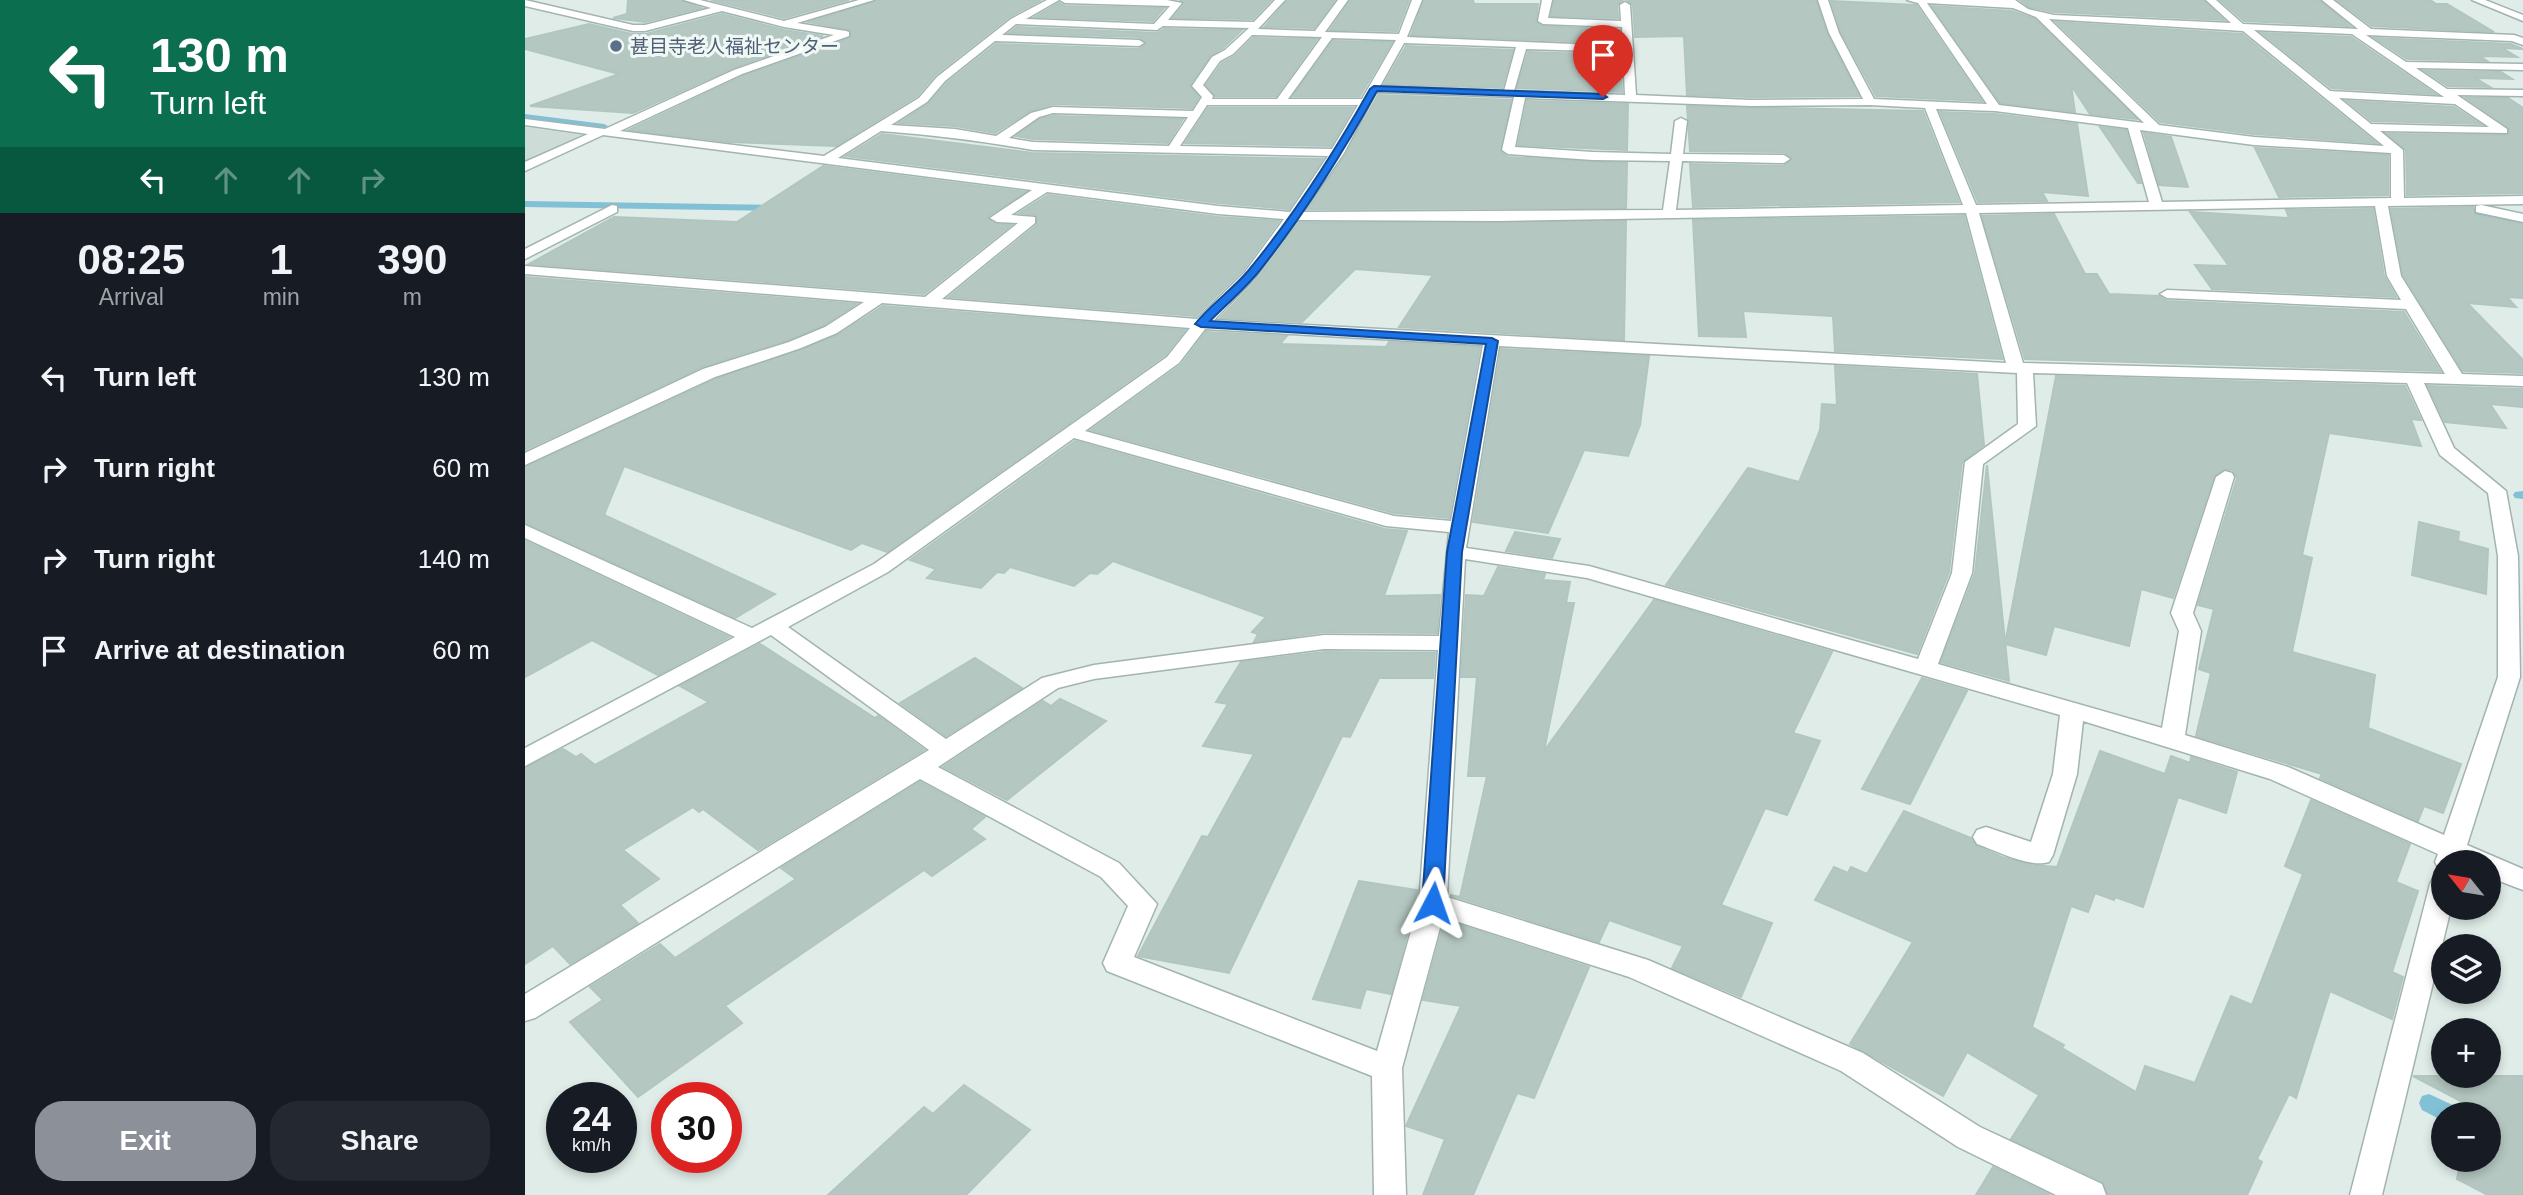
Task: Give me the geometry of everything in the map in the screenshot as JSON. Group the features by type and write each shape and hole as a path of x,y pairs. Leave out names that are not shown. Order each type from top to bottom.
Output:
{"street":[{"path":"525,2 533,0"},
{"path":"525,167 738,72 846,34 784,24 689,0"},
{"path":"784,24 870,0"},
{"path":"1014,21 1157,27 1177,3 1065,0"},
{"path":"1173,148 1208,96 1197,86 1216,58 1230,52 1280,0"},
{"path":"1279,102 1324,35 1343,0"},
{"path":"525,758 881,568 1173,360 1201,324 1250,275 1338,153 1401,39 1417,0"},
{"path":"1548,0 1543,21 1625,24"},
{"path":"1823,0 1835,33 1870,102"},
{"path":"1912,0 2012,3 2039,15 2245,29 2514,38 2523,42"},
{"path":"2211,0 2372,127 2397,150 2398,202"},
{"path":"2327,0 2370,33"},
{"path":"2477,0 2523,18"},
{"path":"1921,1 1995,108"},
{"path":"525,2 632,28 719,9"},
{"path":"1032,2 1050,2"},
{"path":"826,160 923,100 941,79 1014,21 1050,2"},
{"path":"1625,5 1630,98"},
{"path":"2039,15 2154,127"},
{"path":"1160,23 1521,46 1628,48"},
{"path":"2355,32 2503,131 2372,127"},
{"path":"994,38 1139,43"},
{"path":"1521,46 1508,149 1677,153 1784,159"},
{"path":"979,50 992,51"},
{"path":"2404,65 2523,67"},
{"path":"2474,66 2520,93"},
{"path":"1374,89 1751,103 1870,102 1995,108 2254,141 2397,150"},
{"path":"2444,92 2520,93"},
{"path":"2330,94 2458,101"},
{"path":"1204,102 1366,102"},
{"path":"1925,668 1962,573 1974,462 2027,426 2020,368 1971,208 1929,105"},
{"path":"996,142 1035,115 1053,110 1195,114"},
{"path":"1669,214 1681,121"},
{"path":"525,122 1218,210 1294,216 1669,214 2523,200"},
{"path":"2132,124 2157,206"},
{"path":"876,127 955,133 996,142 1033,146 1338,153"},
{"path":"929,302 1030,220 997,218 1045,188"},
{"path":"2449,201 2523,218"},
{"path":"2381,203 2394,276 2456,379"},
{"path":"525,255 612,209"},
{"path":"525,270 1201,324 1492,341 2020,368 2523,381"},
{"path":"2167,294 2411,305"},
{"path":"525,460 665,391 831,330 880,298"},
{"path":"1390,1195 1387,1068 1433,903 1455,552 1492,341"},
{"path":"2413,378 2446,451 2497,491 2508,556 2509,677 2452,850"},
{"path":"1071,432 1393,522 1459,527"},
{"path":"2172,739 2190,631 2182,613 2225,477"},
{"path":"525,531 764,632 946,751"},
{"path":"1455,552 1589,572 2172,739 2279,773 2436,850"},
{"path":"525,1009 919,768 1050,684 1094,672 1324,642 1449,643"},
{"path":"1986,837 2040,855 2064,774 2072,710"},
{"path":"919,768 1110,870 1143,904 1117,963 1387,1068"},
{"path":"2501,871 2523,880"},
{"path":"1433,903 1638,968 1852,1062 1969,1137 2090,1195"},
{"path":"2366,1195 2434,920"}],"shaded area":[{"path":"525,127 584,135 525,162"}],"building":[{"path":"628,0 681,0 701,8 645,22 613,18 627,14"},
{"path":"711,0 849,0 784,18"},
{"path":"877,0 1041,0 1009,17 935,75 917,96 836,146 729,142 629,130 743,76 850,38 850,30 809,22"},
{"path":"1180,0 1271,0 1253,19 1173,18 1184,5"},
{"path":"1288,0 1335,0 1314,28 1264,27"},
{"path":"1351,0 1409,0 1397,31 1330,30"},
{"path":"1424,0 1473,0 1474,4 1538,4 1536,22 1542,26 1620,30 1620,43 1411,35"},
{"path":"1554,0 1623,0 1617,5 1618,18 1551,16"},
{"path":"1627,0 1816,0 1827,34 1859,96 1687,95 1684,36 1635,37 1633,5"},
{"path":"2020,0 2203,0 2224,20 2054,12 2029,7"},
{"path":"2220,0 2319,0 2350,26 2244,21"},
{"path":"2337,0 2430,0 2436,4 2447,4 2494,32 2372,26"},
{"path":"1831,1 1916,5 1982,101 1876,96 1841,32"},
{"path":"1059,3 1065,6 1164,8 1153,21 1035,17"},
{"path":"1932,6 2012,11 2035,19 2137,119 2090,114 2071,85 2075,112 2000,103"},
{"path":"722,14 784,30 823,36 733,68 633,113 530,106 619,74 525,49 525,39 589,24 632,34 646,34"},
{"path":"2056,22 2242,34 2376,143 2254,134 2160,122"},
{"path":"1017,27 1157,33 1164,29 1242,30 1210,56 1190,85 1199,97 1192,108 1053,104 1030,111 995,133 955,126 899,123 928,104 947,83 996,44 1139,49 1146,44 1139,37 1009,33"},
{"path":"2262,33 2351,37 2435,94 2331,88"},
{"path":"1253,38 1317,39 1276,96 1215,96 1206,85 1222,63 1235,56"},
{"path":"2375,38 2511,44 2523,49 2502,48 2517,57 2480,56 2487,61 2407,59"},
{"path":"1333,41 1392,42 1360,96 1293,96"},
{"path":"1406,46 1513,50 1502,88 1384,84"},
{"path":"1528,52 1620,55 1622,92 1517,88"},
{"path":"2425,71 2501,72 2512,79 2475,78 2490,87 2448,86"},
{"path":"1378,95 1511,100 1501,152 1508,157 1627,163 1626,208 1308,209 1346,154"},
{"path":"2466,98 2508,98 2523,108 2523,193 2407,195 2406,150 2387,134 2509,135 2508,127"},
{"path":"1527,101 1628,104 1627,150 1518,145"},
{"path":"2347,101 2454,107 2480,124 2372,121"},
{"path":"1687,106 1923,111 1959,202 1693,207 1690,164 1784,166 1792,158 1784,152 1690,151"},
{"path":"1208,108 1353,108 1331,146 1185,143"},
{"path":"1940,112 1995,114 2077,124 2088,196 2042,192 2047,201 1978,202"},
{"path":"1053,116 1183,119 1168,143 1033,139 1016,136 1040,119"},
{"path":"2100,127 2126,130 2141,183 2138,183"},
{"path":"2144,133 2171,137 2188,187 2159,185"},
{"path":"882,134 1033,153 1323,159 1289,209 1218,203 846,156"},
{"path":"2255,148 2388,155 2388,195 2279,197"},
{"path":"823,166 1025,192 987,217 996,224 1011,225 924,294 529,264 614,217 737,222"},
{"path":"1048,195 1218,217 1279,221 1243,270 1196,316 949,297 1037,225 1037,215 1019,213"},
{"path":"2473,207 2475,215 2523,224 2523,298 2507,297 2516,307 2467,303 2523,360 2523,373 2463,371 2403,275 2391,209"},
{"path":"2373,209 2384,276 2396,297 2212,289 2195,265 2229,266 2190,212 2289,218 2286,210"},
{"path":"2054,214 2085,274 2097,274 2109,294 2159,296 2167,301 2404,312 2440,371 2025,359 1982,216"},
{"path":"1964,216 2002,359 1835,351 1833,316 1743,311 1746,337 1699,336 1693,220"},
{"path":"1626,221 1624,340 1399,327 1433,275 1355,269 1302,322 1220,318 1257,280 1298,223"},
{"path":"525,277 856,304 824,325 788,340 702,367 525,450"},
{"path":"883,306 1185,330 1165,355 887,552 862,543 851,550 624,466 604,515 775,594 735,618 525,523 525,467 716,379 838,335"},
{"path":"1206,332 1287,336 1280,344 1386,347 1389,342 1480,347 1449,518 1394,513 1091,430 1181,365"},
{"path":"1501,349 1649,356 1640,425 1628,456 1584,450 1548,533 1473,522"},
{"path":"1835,366 1977,374 1984,445 1962,462 1949,572 1917,654 1666,585 1748,468 1799,482 1820,430 1822,404 1837,405"},
{"path":"2056,376 2405,386 2421,420 2411,419 2421,446 2329,433 2302,555 2312,558 2292,652 2375,675 2368,728 2461,764 2443,813 2424,806 2418,821 2320,778 2322,774 2196,736 2211,673 2199,669 2214,609 2198,605 2237,478 2233,470 2224,469 2214,476 2173,598 2141,589 2129,646 2054,626 2046,655 2005,644"},
{"path":"2428,386 2523,389 2523,407 2490,404 2506,428 2445,422"},
{"path":"1075,441 1385,529 1407,531 1384,596 1440,595 1437,633 1324,632 1254,642 1258,634 1252,632 1266,617 1113,561 1097,574 1090,573 1074,586 1010,567 1004,573 997,572 981,588 927,578 936,569 910,560"},
{"path":"1987,465 2009,681 1941,662 1975,573"},
{"path":"2419,522 2459,532 2458,541 2488,549 2486,594 2412,575"},
{"path":"1515,532 1560,539 1552,558 1506,551"},
{"path":"525,541 729,637 658,675 592,640 525,677"},
{"path":"1498,567 1545,574 1543,580 1570,582 1566,603 1574,603 1544,751 1654,600 1832,652 1793,733 1820,741 1787,815 1765,808 1721,905 1772,923 1741,997 1672,968 1683,946 1609,920 1599,942 1450,895 1460,897 1487,776 1468,776 1477,677 1461,677 1466,595 1484,596"},
{"path":"760,644 875,718 878,716 924,750 758,850 703,809 699,812 693,807 623,850 659,879 620,905 638,923 570,964 553,946 525,964 525,768 563,749 576,757 581,754 595,765 709,702 680,686"},
{"path":"1324,652 1435,653 1433,678 1379,678 1350,737 1342,736 1229,973 1138,956 1202,836 1208,837 1254,754 1203,746 1228,704 1216,702 1241,662"},
{"path":"975,658 1022,688 946,736 900,703"},
{"path":"1922,678 1967,691 1910,804 1862,789"},
{"path":"1060,699 1106,721 1007,800 943,767 1043,701 1051,706"},
{"path":"2100,751 2165,774 2171,756 2190,763 2191,757 2237,772 2226,813 2178,797 2143,907 2095,893 2088,912 2071,906 2032,1027 2136,1092 2145,1066 2195,1083 2231,996 2252,1005 2303,874 2285,866 2311,800 2410,844 2396,882 2418,891 2392,972 2403,977 2392,1019 2330,991 2296,1098 2289,1094 2257,1159 2262,1162 2247,1195 2108,1195 2103,1182 2011,1139 2039,1095 1967,1052 1943,1096 1850,1044 1913,942 1815,900 1834,867 1848,873 1851,867 1867,874 1904,811 1971,838 1976,846 2002,857 2032,865 2057,867"},
{"path":"920,782 985,817 971,829 985,839 932,876 924,870 725,1006 742,1023 659,1082 651,1082 651,1088 638,1097 637,1082 624,1082 570,1022 603,1000 590,987 660,944 675,958 796,879 781,868"},
{"path":"1359,881 1417,890 1416,903 1391,994 1366,989 1360,1008 1313,999"},
{"path":"1445,920 1589,967 1534,1098 1517,1093 1473,1195 1423,1195 1445,1139 1406,1126 1461,1006 1423,1000"},
{"path":"2413,1076 2431,1076 2431,1085"},
{"path":"2501,1076 2523,1076 2523,1195 2488,1195 2457,1179 2458,1172 2501,1172 2501,1102 2463,1102 2436,1088 2501,1088"},
{"path":"964,1085 1030,1130 966,1195 828,1195 924,1107 933,1114"},
{"path":"1993,1167 2050,1195 1976,1195"}],"waterway":[{"path":"525,116 604,126"},
{"path":"991,203 1010,204 1025,194"},
{"path":"525,204 778,208"},
{"path":"2473,211 2523,223"}],"place":[{"name":"甚目寺老人福祉センター","path":"616,46"}],"route":[{"path":"1433,903 1455,552 1492,341 1201,324 1250,275 1294,216 1338,153 1374,89 1603,97"}]}
